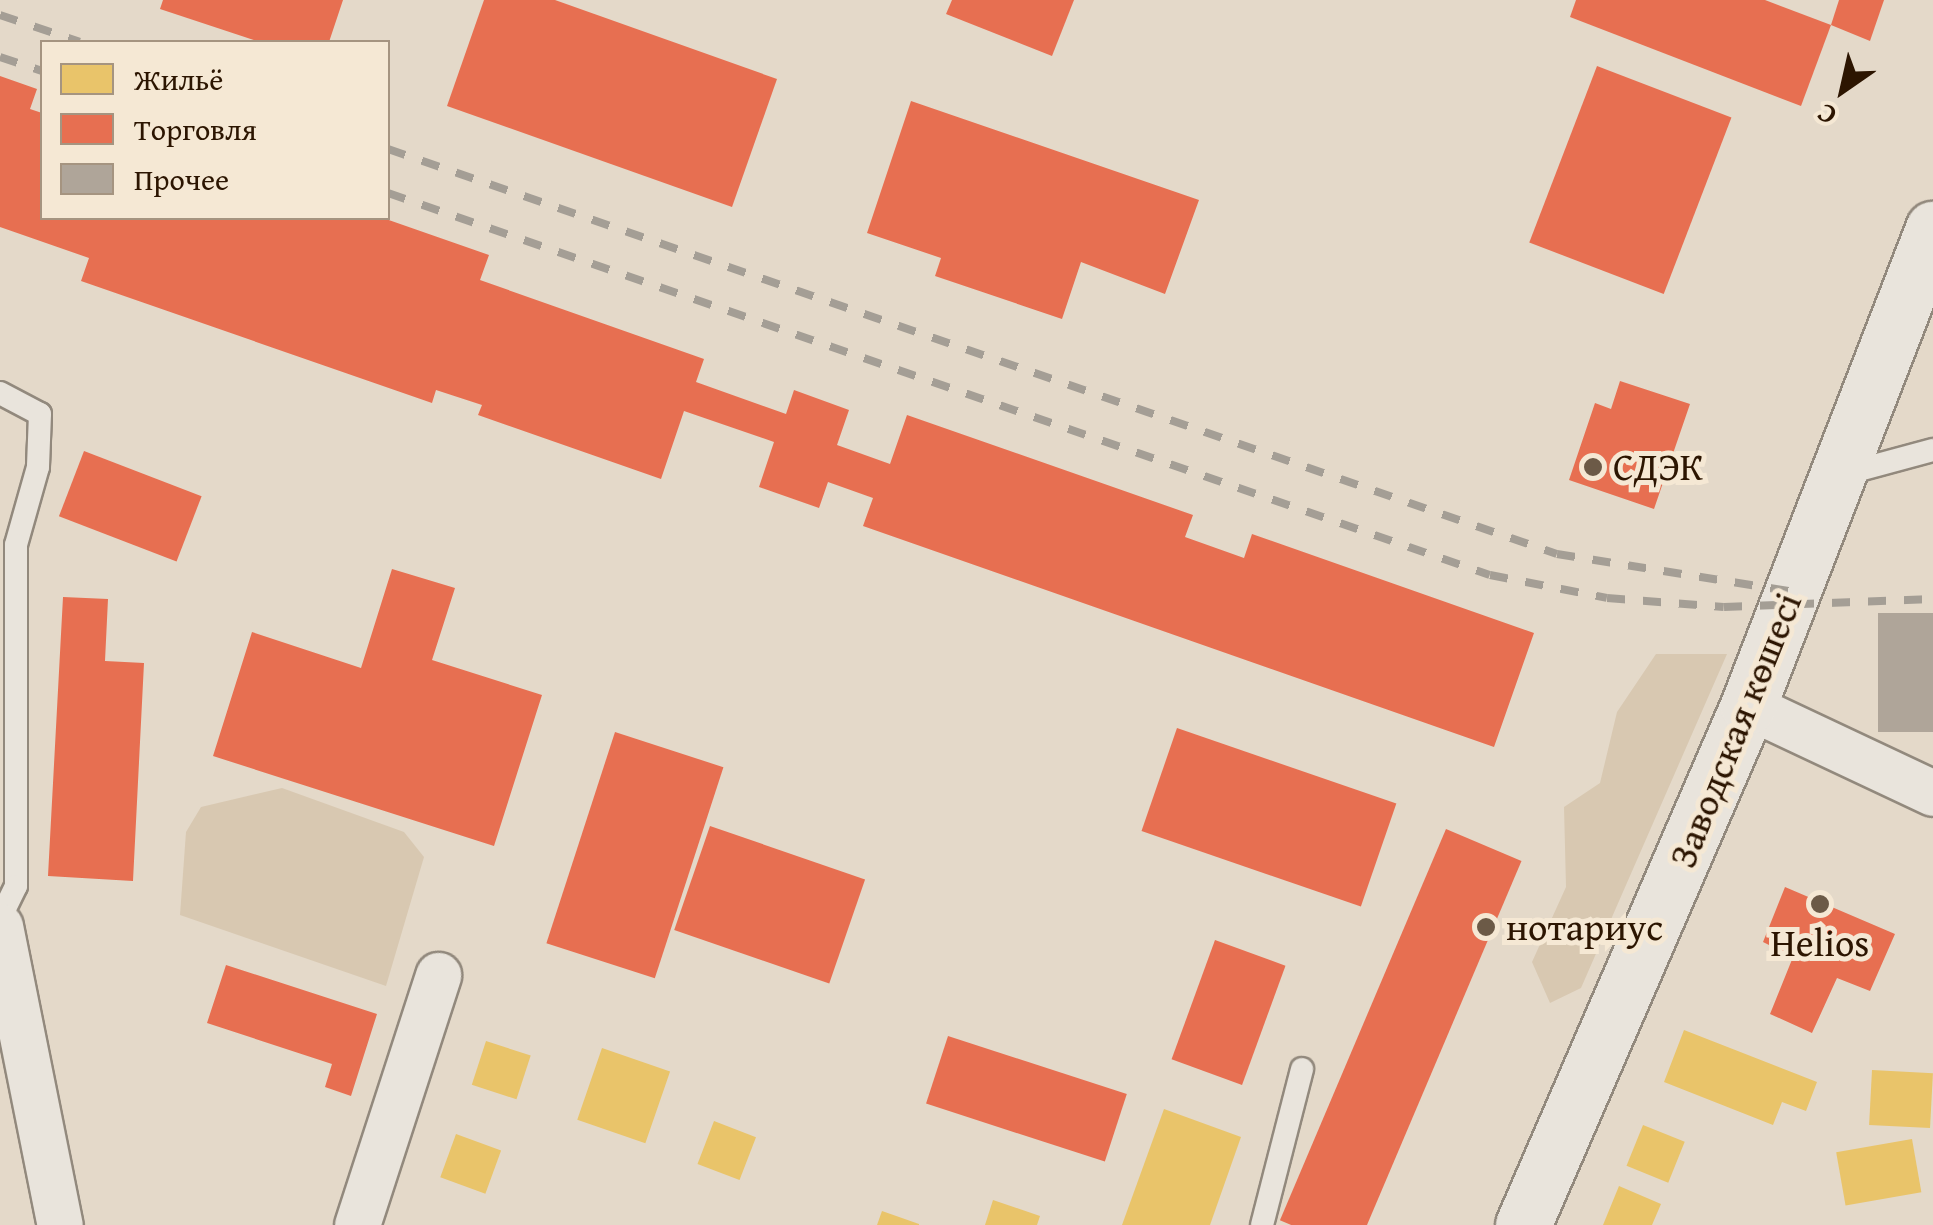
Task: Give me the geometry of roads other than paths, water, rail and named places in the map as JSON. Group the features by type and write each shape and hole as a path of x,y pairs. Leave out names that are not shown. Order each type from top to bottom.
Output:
{"street":[{"name":"Заводская көшесі","path":"1523,1225 1748,706 1933,229"},
{"path":"1748,706 1933,793"},
{"path":"5,900 60,1225"},
{"path":"356,1225 438,975"}],"lane":[{"path":"0,393 40,414 16,546 5,900 0,918"},
{"path":"1836,477 1933,450"},
{"path":"1262,1225 1302,1069"}],"railway":[{"path":"0,15 74,40"},
{"path":"0,57 40,70"},
{"path":"390,150 1557,554 1801,593"},
{"path":"390,194 1490,575 1607,598 1724,607 1933,599"}],"place":[{"name":"СДЭК","path":"1593,467"},
{"name":"Helios","path":"1820,904"},
{"name":"нотариус","path":"1486,927"}]}
